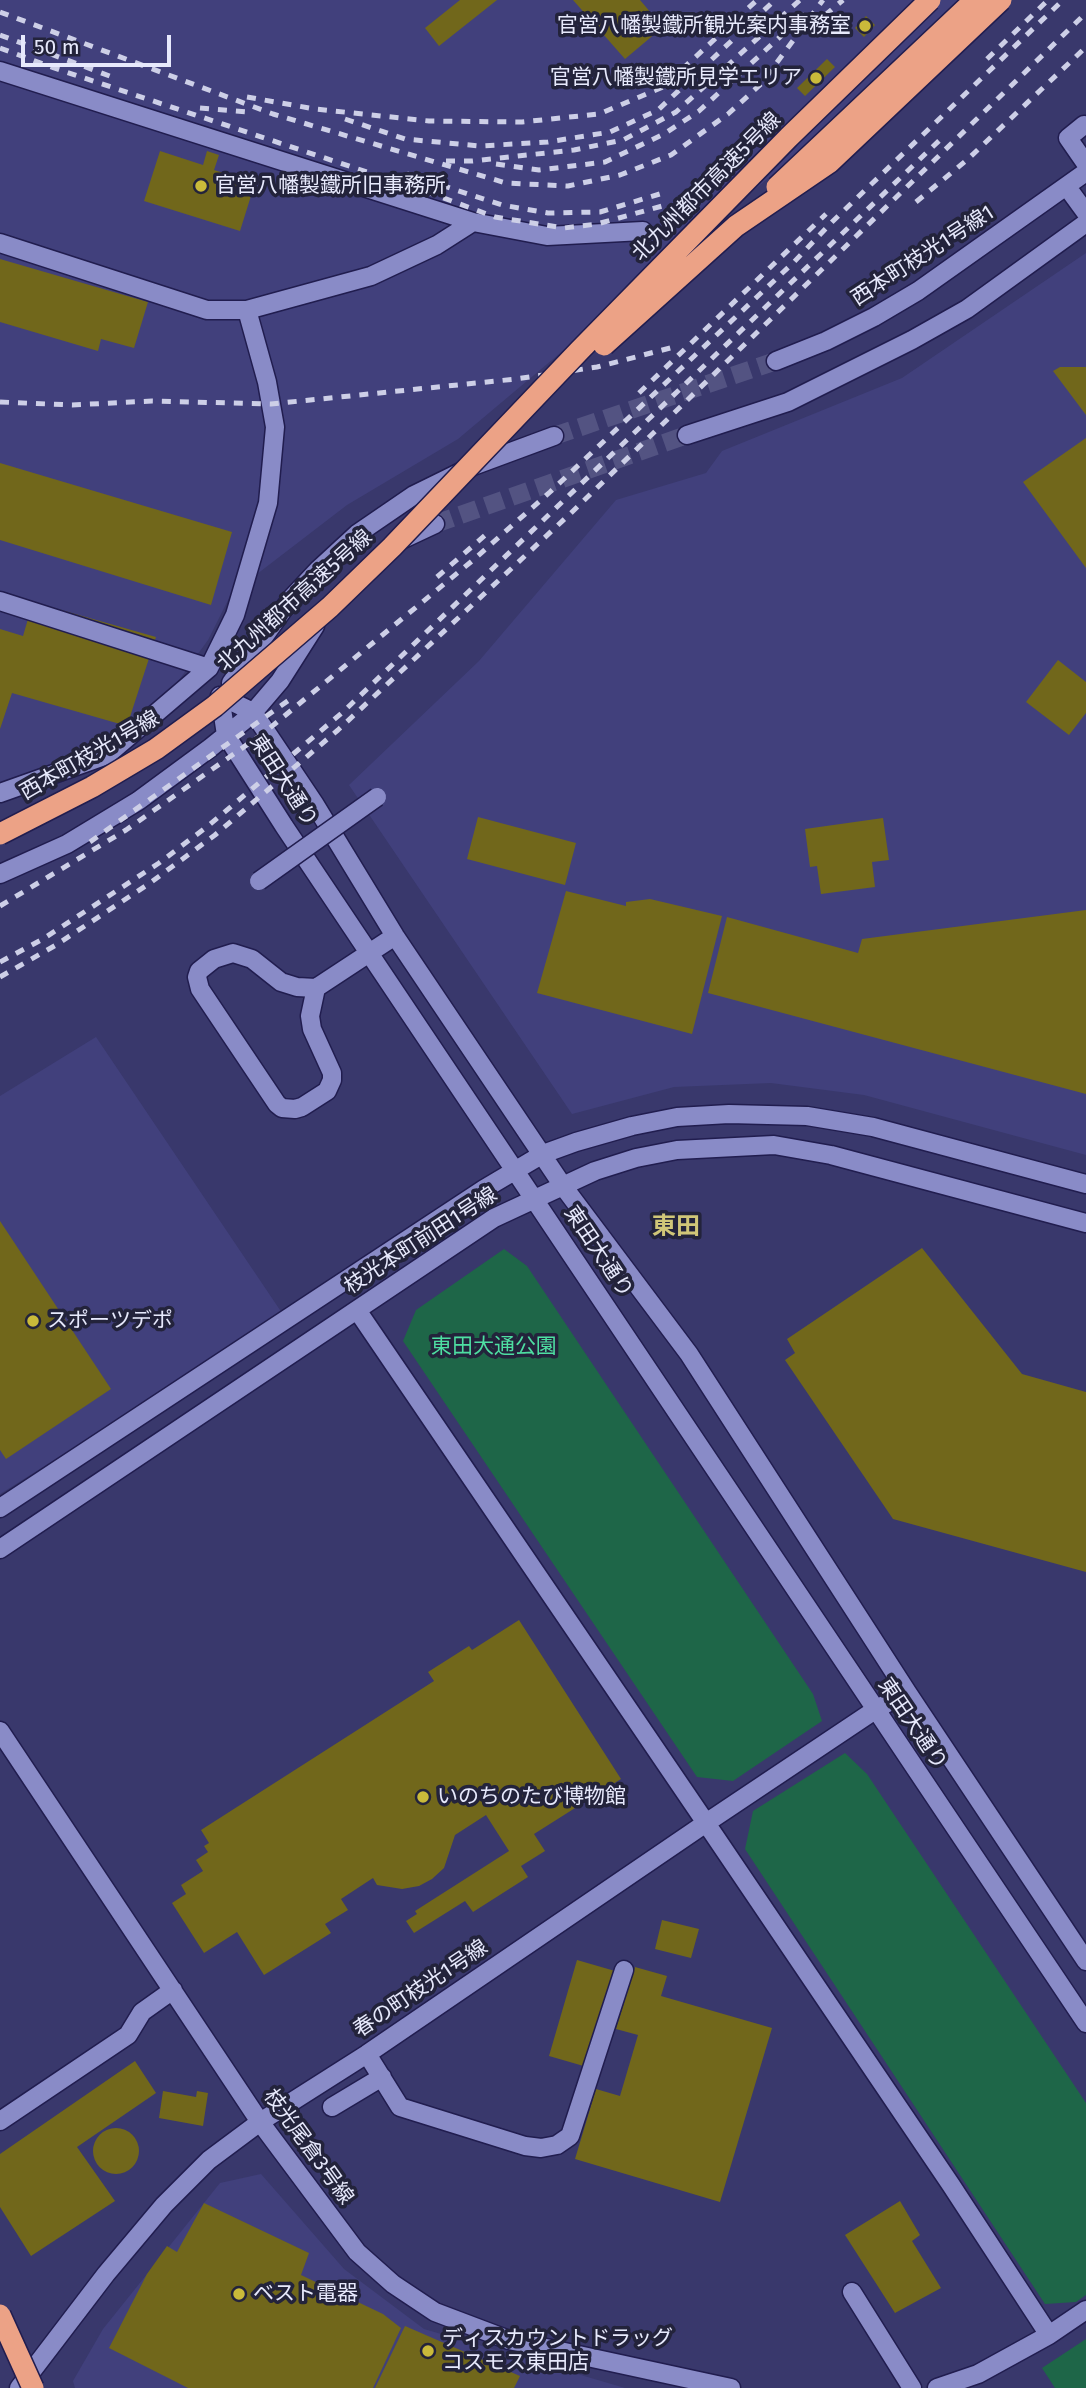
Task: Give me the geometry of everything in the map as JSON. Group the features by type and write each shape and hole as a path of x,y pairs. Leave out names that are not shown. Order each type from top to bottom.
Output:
{"highway":[{"name":"北九州都市高速5号線","path":"0,833 92,787 156,748 215,706 330,607 789,137 930,0"},
{"path":"474,461 736,226 975,0"},
{"path":"736,226 830,162 1001,0"},
{"path":"0,2315 33,2388"}],"street":[{"path":"0,71 473,222 547,236 643,231"},
{"path":"1084,125 1068,138 1086,164"},
{"name":"西本町枝光1号線1","path":"776,362 862,323 918,291 1086,173"},
{"path":"1067,187 1086,213"},
{"path":"0,243 206,310 247,310 371,276 437,245 473,222"},
{"path":"687,435 788,402 912,340 967,309 1086,223"},
{"path":"0,793 107,755 209,668 235,615 268,503 275,427 267,382 247,310"},
{"name":"西本町枝光1号線","path":"0,833 75,795 145,754 186,725 220,696 241,672 290,600 357,534 414,495 473,466 554,436"},
{"path":"0,874 67,844 126,808 226,735 253,712 280,681 351,573 393,543 435,524"},
{"path":"0,601 209,668"},
{"name":"東田大通り","path":"220,696 253,712 314,803 395,936 563,1185 689,1354 907,1692 1086,1961"},
{"name":"東田大通り","path":"220,696 226,735 513,1171 534,1198 1086,2023"},
{"path":"259,881 377,797"},
{"path":"316,988 310,1016 312,1029 329,1065 332,1080 327,1091 302,1107 282,1108 200,989 197,977 203,966 233,953 252,959 281,982 297,987 316,988 395,936"},
{"name":"枝光本町前田1号線","path":"0,1508 171,1397 336,1284 513,1171 543,1154 576,1142 677,1117 729,1114 807,1116 873,1126 1086,1184"},
{"name":"枝光本町前田1号線","path":"0,1549 494,1218 595,1171 636,1157 677,1150 774,1145 831,1155 1086,1223"},
{"path":"356,1310 706,1822 1049,2335"},
{"name":"春の町枝光1号線","path":"19,2388 106,2274 164,2205 209,2160 260,2122 366,2054 706,1822 875,1710 907,1692"},
{"name":"枝光尾倉3号線","path":"0,1731 260,2122 357,2252 393,2284 435,2312 509,2340 731,2388"},
{"path":"366,2054 400,2107 525,2146 541,2148 557,2145 570,2136 624,1970"},
{"path":"0,2121 128,2035 142,2012 173,1990"},
{"path":"332,2107 382,2077"},
{"path":"852,2292 912,2388"},
{"path":"937,2388 978,2374 1049,2335 1086,2310"}],"shaded area":[{"path":"0,0 980,0 458,439 347,505 231,594 208,640 153,716 40,784 0,800"},
{"path":"1086,253 1086,1155 864,1095 771,1083 674,1087 572,1114 349,785 479,661 616,500 706,473 722,451 902,378"},
{"path":"96,1037 284,1316 0,1494 0,1096"},
{"name":"ベスト電器","path":"261,2174 344,2269 424,2329 625,2388 75,2388 73,2381 103,2329 220,2183"}],"green space":[{"name":"東田大通公園","path":"504,1249 527,1266 813,1694 822,1721 733,1781 697,1777 403,1341 416,1310"},
{"path":"845,1753 867,1774 1086,2103 1086,2295 1076,2302 1045,2304 745,1849 753,1811"},
{"path":"1086,2339 1086,2388 1055,2388 1042,2368"}],"building":[{"path":"460,0 497,0 439,46 425,28"},
{"path":"573,0 640,0 663,27 625,59"},
{"name":"官営八幡製鐵所観光案内事務室","path":"866,16 875,25 864,37 855,28"},
{"name":"官営八幡製鐵所見学エリア","path":"827,59 835,67 805,96 797,88"},
{"path":"160,151 203,165 207,151 219,155 214,170 255,183 240,231 144,201"},
{"path":"0,259 148,302 134,348 101,339 98,351 0,322"},
{"path":"1060,367 1086,367 1086,415 1053,371"},
{"path":"1086,438 1086,568 1023,482"},
{"path":"0,463 232,532 211,605 0,540"},
{"path":"33,602 156,637 127,726 12,693 0,729 0,629 23,636"},
{"path":"1058,660 1086,682 1086,713 1069,735 1026,702"},
{"path":"478,817 576,843 565,885 467,859"},
{"path":"883,818 889,860 872,862 875,887 821,894 817,866 810,867 805,829"},
{"path":"566,891 626,906 626,902 650,899 722,916 692,1034 537,993"},
{"path":"1086,910 1086,1094 708,993 727,917 858,953 862,939"},
{"name":"スポーツデポ","path":"0,1221 111,1389 6,1459 0,1450"},
{"path":"922,1248 1022,1374 1086,1392 1086,1572 893,1519 785,1360 795,1353 787,1339"},
{"name":"いのちのたび博物館","path":"519,1620 621,1779 534,1834 545,1851 521,1866 528,1877 473,1912 465,1901 414,1933 406,1921 417,1914 415,1911 509,1851 486,1815 455,1835 444,1868 432,1879 419,1886 402,1889 377,1885 373,1878 341,1899 348,1910 325,1924 331,1933 264,1975 237,1932 204,1953 172,1903 186,1894 181,1885 203,1871 196,1860 208,1852 204,1846 209,1843 201,1830 434,1681 428,1672 469,1646 472,1650"},
{"path":"662,1920 699,1929 691,1958 655,1949"},
{"path":"577,1960 615,1971 587,2067 549,2056"},
{"path":"635,1967 667,1976 661,1996 772,2028 720,2202 575,2159 596,2089 620,2096 638,2035 616,2029"},
{"path":"135,2061 156,2093 77,2147 115,2201 31,2256 0,2207 0,2154"},
{"path":"163,2091 196,2097 197,2091 208,2093 203,2126 159,2118"},
{"path":"116,2128 132,2135 139,2151 132,2167 116,2174 100,2167 93,2151 100,2135"},
{"path":"900,2201 920,2235 912,2241 941,2288 895,2313 845,2235"},
{"name":"ベスト電器","path":"204,2203 309,2253 301,2275 383,2314 401,2328 373,2388 188,2388 109,2348 147,2274 167,2246 177,2252"},
{"name":"ディスカウントドラッグ コスモス東田店","path":"405,2326 520,2376 514,2388 375,2388"}],"tunnel":[{"path":"554,436 776,361"},
{"path":"435,524 687,435"}],"railway":[{"path":"247,97 315,109 429,121 522,122 599,114 663,87 757,0"},
{"path":"345,119 405,139 480,146 548,142 610,132 658,110 775,0"},
{"path":"446,161 472,161 574,150 623,140 676,112 800,0"},
{"path":"0,12 273,114 506,183 568,186 620,175 671,155 728,114 761,84 823,0"},
{"path":"811,27 843,0"},
{"path":"987,59 1048,0"},
{"path":"0,906 126,830 265,732 472,561 550,492 794,262 832,222 1063,0"},
{"path":"0,977 56,945 150,883 215,835 338,730 571,513 1086,13"},
{"path":"496,164 539,170 605,162 664,134 699,111 805,14"},
{"path":"0,35 115,78"},
{"path":"916,202 968,159 1086,47"},
{"path":"0,48 495,217 564,228 597,224 666,205"},
{"path":"200,108 248,112"},
{"path":"0,962 43,939 159,863 208,826 343,712 944,136"},
{"path":"407,174 502,205 548,213 600,212 663,193"},
{"path":"639,393 826,214"},
{"path":"0,402 72,405 152,401 271,404 516,379 597,367 678,346"},
{"path":"437,577 490,531"},
{"path":"90,842 289,700"}],"place":[{"name":"官営八幡製鐵所観光案内事務室","path":"865,26"},
{"name":"官営八幡製鐵所見学エリア","path":"816,78"},
{"name":"官営八幡製鐵所旧事務所","path":"201,186"},
{"name":"スポーツデポ","path":"33,1321"},
{"name":"いのちのたび博物館","path":"423,1797"},
{"name":"ベスト電器","path":"239,2294"},
{"name":"ディスカウントドラッグ コスモス東田店","path":"428,2351"}],"district":[{"name":"東田","path":"676,1227"}]}
